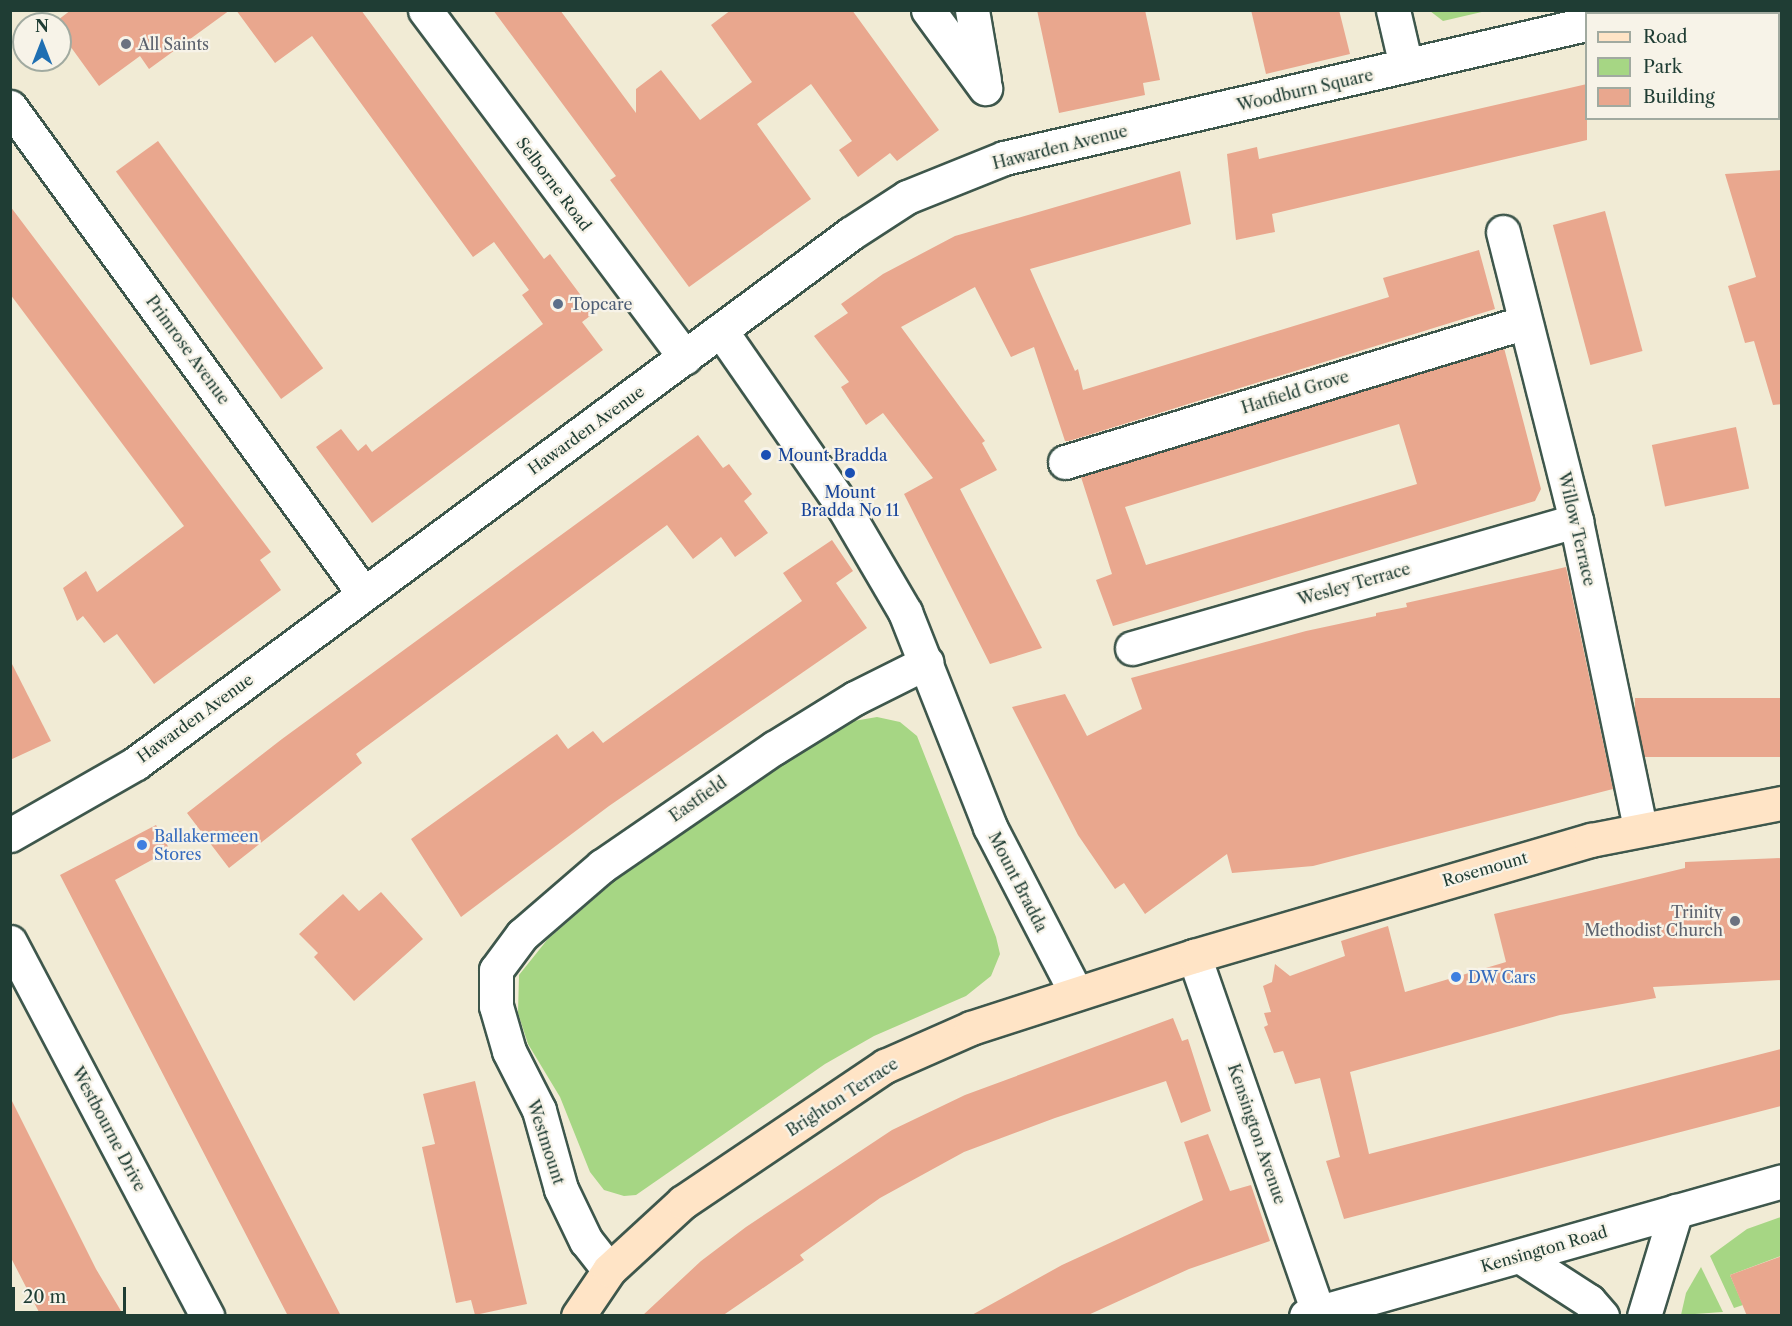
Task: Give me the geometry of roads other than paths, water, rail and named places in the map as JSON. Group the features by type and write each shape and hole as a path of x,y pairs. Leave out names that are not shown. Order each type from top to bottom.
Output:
{"main road":[{"name":"Rosemount","path":"1194,956 1429,885 1640,828 1782,803"},
{"name":"Brighton Terrace","path":"578,1316 609,1270 683,1202 885,1066 971,1028 1194,956"}],"street":[{"name":"Selborne Road","path":"425,10 685,357"},
{"path":"928,10 985,88 972,10"},
{"path":"1393,10 1406,66"},
{"name":"Woodburn Square","path":"1203,113 1585,24"},
{"name":"Primrose Avenue","path":"10,107 364,594"},
{"name":"Hawarden Avenue","path":"10,835 136,763 850,234 907,197 1005,158 1203,113"},
{"name":"Willow Terrace","path":"1503,232 1576,521 1640,828"},
{"name":"Hatfield Grove","path":"1065,462 1525,322"},
{"name":"Mount Bradda","path":"721,331 844,508 905,612 927,662 990,827 1076,993"},
{"name":"Wesley Terrace","path":"1132,648 1576,521"},
{"name":"Eastfield","path":"496,970 522,935 602,866 784,741 855,698 927,662"},
{"name":"Westbourne Drive","path":"10,942 207,1316"},
{"name":"Kensington Avenue","path":"1194,956 1312,1314"},
{"name":"Westmount","path":"496,970 496,1006 508,1051 539,1110 561,1189 586,1241 609,1270"},
{"name":"Kensington Road","path":"1312,1314 1521,1257 1782,1181"},
{"path":"1644,1316 1676,1211"},
{"path":"1521,1257 1589,1301 1602,1316"}],"place":[{"name":"All Saints","path":"126,44"},
{"name":"Topcare","path":"558,304"},
{"name":"Mount Bradda","path":"766,455"},
{"name":"Mount Bradda No 11","path":"850,473"},
{"name":"Ballakermeen Stores","path":"142,845"},
{"name":"Trinity Methodist Church","path":"1735,921"},
{"name":"DW Cars","path":"1456,977"}]}
